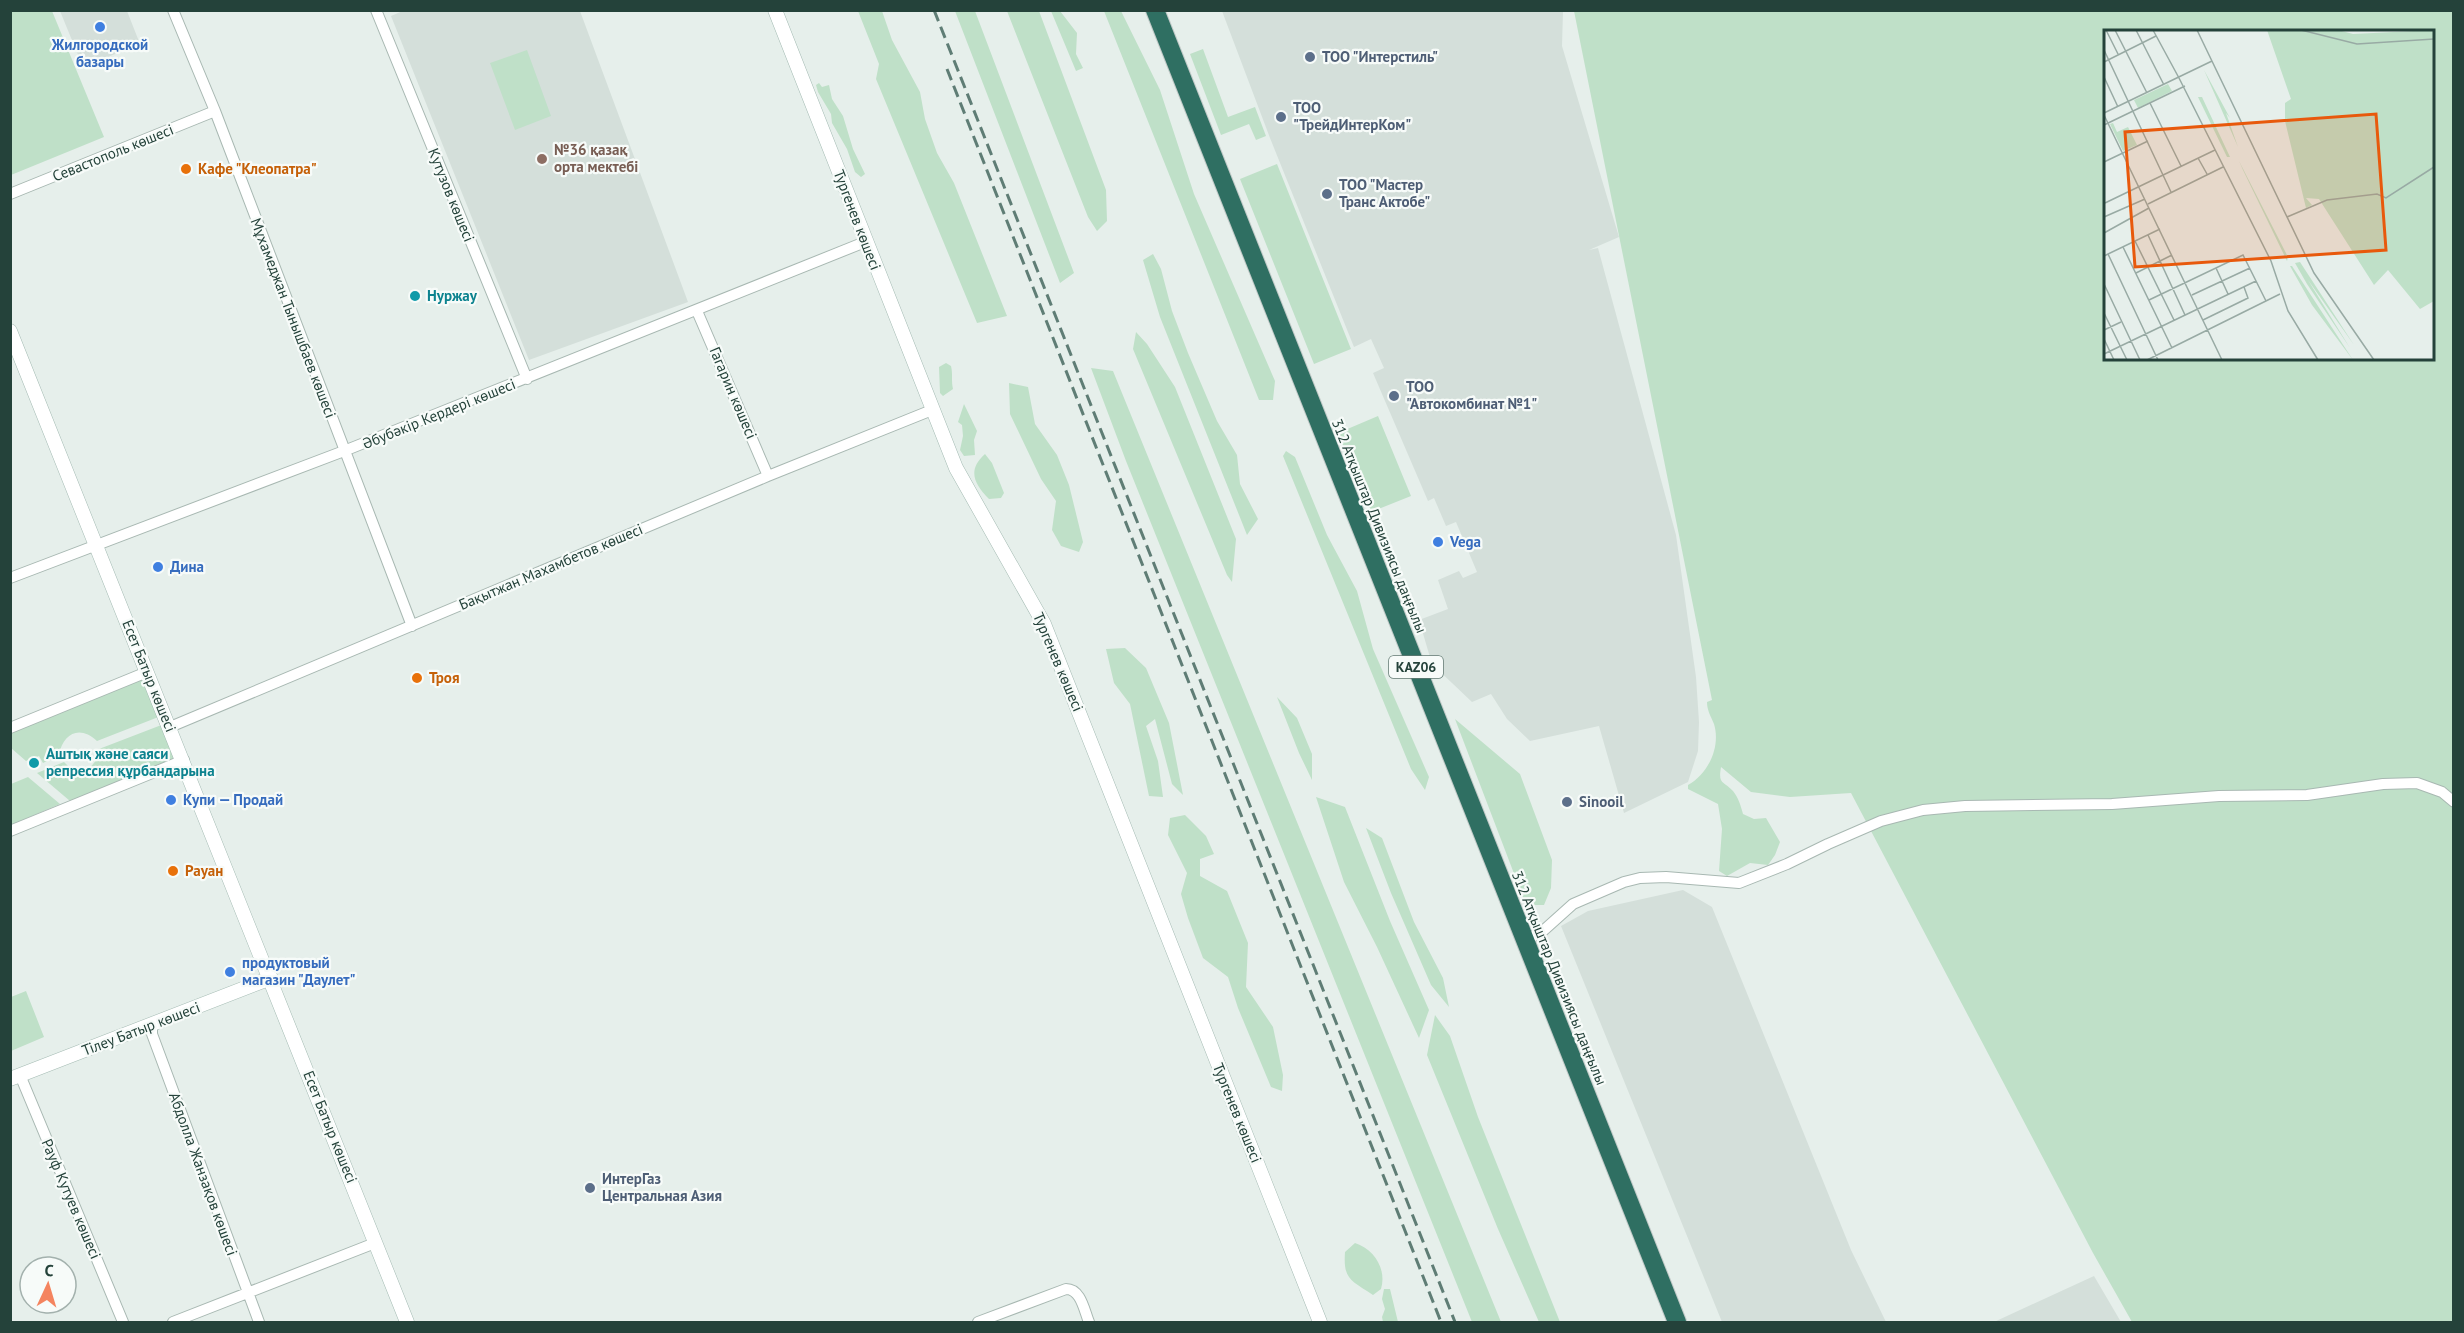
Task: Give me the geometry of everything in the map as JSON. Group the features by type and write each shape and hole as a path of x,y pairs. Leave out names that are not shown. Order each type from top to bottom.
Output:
{"highway":[{"name":"312 Атқыштар Дивизиясы даңғылы","path":"1155,10 1677,1323"}],"main road":[{"name":"Тургенев көшесі","path":"775,10 956,468 1044,624 1320,1323"},
{"name":"Есет Батыр көшесі","path":"10,331 184,760 407,1323"},
{"name":"Тілеу Батыр көшесі","path":"15,1077 271,978"}],"street":[{"name":"Мұхамеджан Тынышбаев көшесі","path":"173,10 215,111 412,626"},
{"name":"Кутузов көшесі","path":"376,10 527,379"},
{"name":"Севастополь көшесі","path":"10,194 215,111"},
{"name":"Әбубәкір Кердері көшесі","path":"10,578 344,451 698,311 865,242"},
{"name":"Гагарин көшесі","path":"698,311 768,476"},
{"name":"Бақытжан Махамбетов көшесі","path":"171,728 768,476 932,410"},
{"path":"10,728 147,672"},
{"path":"10,831 184,760"},
{"path":"1525,941 1544,930 1573,904 1624,882 1641,878 1666,877 1739,883 1881,821 1923,810 2006,805 2112,804 2219,796 2307,795 2384,784 2417,783 2442,792 2454,802"},
{"name":"Абдолла Жанзақов көшесі","path":"152,1024 152,1034 259,1323"},
{"name":"Рауф Кутуев көшесі","path":"15,1077 123,1323"},
{"path":"173,1323 375,1243"},
{"path":"978,1323 1066,1289 1072,1289 1077,1293 1089,1323"}],"shaded area":[{"name":"№36 қазақ орта мектебі","path":"405,10 580,11 688,302 529,360 391,16"},
{"name":"Жилгородской базары","path":"60,11 127,11 140,44 83,67"},
{"path":"1222,11 1563,11 1562,46 1619,237 1589,250 1598,248 1676,535 1696,677 1699,722 1698,751 1688,782 1624,813 1599,726 1530,741 1507,719 1491,694 1472,702 1432,664 1419,620 1448,609 1438,580 1459,571 1463,578 1477,572 1456,522 1446,526 1434,498 1428,501 1373,373 1384,368 1371,339 1354,347"},
{"path":"1683,890 1712,907 1851,1250 1886,1322 1722,1322 1561,926 1588,911"},
{"path":"2094,1276 2121,1322 1994,1322 2057,1293"}],"green space":[{"path":"11,10 52,11 104,137 11,175"},
{"path":"858,11 882,11 892,40 920,92 925,119 937,153 954,183 1007,316 977,323 876,79 879,64"},
{"path":"955,11 975,11 1074,273 1060,283"},
{"path":"1007,11 1039,11 1106,190 1107,221 1097,231 1088,217"},
{"path":"1051,11 1060,11 1077,33 1076,54 1083,68 1076,71"},
{"path":"1104,11 1121,11 1160,90 1194,194 1275,381 1273,400 1259,400"},
{"path":"1574,11 2453,11 2453,1322 2132,1322 2093,1253 1851,793 1790,797 1751,792 1721,767 1721,780 1735,793 1743,814 1754,819 1766,818 1780,842 1768,865 1750,863 1727,876 1719,871 1722,829 1718,804 1688,789 1688,785 1707,767 1716,742 1714,724 1707,702 1712,700"},
{"path":"1203,49 1228,117 1255,107 1266,136 1256,140 1249,124 1221,135 1190,54"},
{"path":"527,50 551,116 515,130 490,63"},
{"path":"819,83 822,87 829,85 832,99 843,116 853,149 865,174 861,177 855,172 847,149 832,123 831,114 818,92 816,85"},
{"path":"1277,164 1351,349 1314,364 1240,179"},
{"path":"1153,254 1161,269 1172,311 1188,353 1217,421 1237,455 1240,484 1258,519 1247,535 1160,317 1143,260"},
{"path":"1136,332 1147,344 1175,387 1236,539 1232,582 1227,575 1133,349"},
{"path":"946,363 951,366 953,389 943,396 940,393 939,367"},
{"path":"1091,368 1113,371 1501,1322 1472,1322 1126,461"},
{"path":"1009,383 1028,387 1035,424 1057,455 1069,485 1083,542 1079,552 1061,546 1052,530 1056,501 1041,479 1010,414"},
{"path":"964,404 977,431 974,440 975,455 964,456 960,450 963,436 962,425 958,422"},
{"path":"1378,416 1411,496 1371,512 1338,433"},
{"path":"1286,451 1295,457 1327,535 1357,591 1373,649 1429,777 1425,790 1411,769 1283,456"},
{"path":"985,454 992,463 1004,493 1001,498 989,499 976,482 974,471"},
{"path":"1125,648 1146,668 1169,723 1183,795 1172,784 1155,719 1146,726 1158,761 1163,797 1149,796 1130,704 1114,683 1106,649"},
{"path":"145,677 161,716 97,741 84,733 73,734 64,741 59,755 43,763 39,756 26,761 11,748 11,732"},
{"path":"1277,697 1297,718 1312,754 1312,780 1299,753"},
{"path":"1455,719 1520,774 1552,860 1551,888 1544,905 1526,905"},
{"path":"164,724 179,758 70,801 37,773 64,762 72,770 89,769 98,758 99,749"},
{"path":"28,777 60,804 11,825 11,784"},
{"path":"1316,797 1345,807 1390,921 1429,1010 1419,1038 1344,882"},
{"path":"1185,815 1206,836 1214,854 1200,859 1200,876 1227,891 1248,943 1246,987 1273,1027 1283,1075 1282,1091 1271,1087 1238,1008 1228,977 1203,958 1188,918 1181,894 1187,873 1168,835 1170,818"},
{"path":"1366,828 1382,838 1414,922 1443,978 1449,1007 1431,985"},
{"path":"26,991 44,1037 11,1051 11,997"},
{"path":"1435,1015 1450,1036 1478,1117 1560,1322 1539,1322 1498,1229 1427,1055"},
{"path":"1355,1243 1368,1250 1380,1267 1381,1289 1373,1295 1354,1282 1347,1274 1345,1252"},
{"path":"1384,1289 1390,1289 1398,1322 1383,1322"}],"railway":[{"path":"934,10 1455,1322"},
{"path":"947,69 1441,1322"}],"place":[{"name":"Жилгородской базары","path":"100,27"},
{"name":"ТОО \"Интерстиль\"","path":"1310,57"},
{"name":"ТОО \"ТрейдИнтерКом\"","path":"1281,117"},
{"name":"№36 қазақ орта мектебі","path":"542,159"},
{"name":"Кафе \"Клеопатра\"","path":"186,169"},
{"name":"ТОО \"Мастер Транс Актобе\"","path":"1327,194"},
{"name":"Нуржау","path":"415,296"},
{"name":"ТОО \"Автокомбинат №1\"","path":"1394,396"},
{"name":"Vega","path":"1438,542"},
{"name":"Дина","path":"158,567"},
{"name":"Троя","path":"417,678"},
{"name":"Аштық және саяси репрессия құрбандарына","path":"34,763"},
{"name":"Купи — Продай","path":"171,800"},
{"name":"Sinooil","path":"1567,802"},
{"name":"Рауан","path":"173,871"},
{"name":"продуктовый магазин \"Даулет\"","path":"230,972"},
{"name":"ИнтерГаз Центральная Азия","path":"590,1188"}]}
